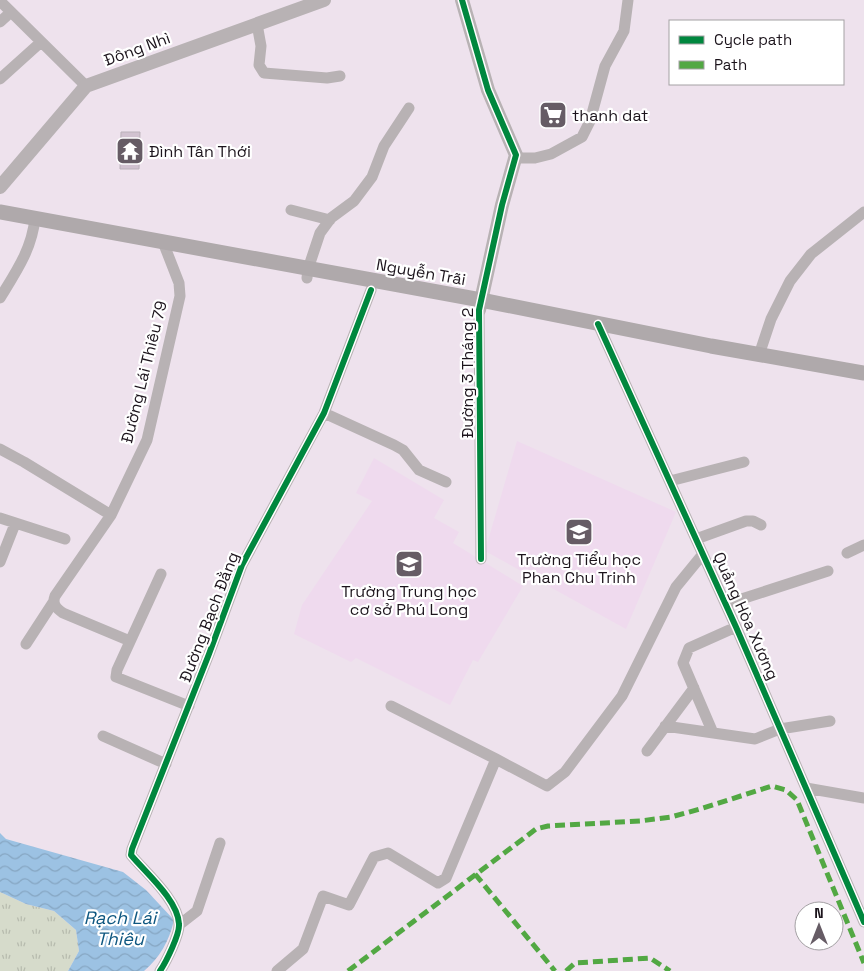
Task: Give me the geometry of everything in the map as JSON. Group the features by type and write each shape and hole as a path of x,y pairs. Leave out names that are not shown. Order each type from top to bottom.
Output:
{"main road":[{"name":"Nguyễn Trãi","path":"0,212 34,222 818,370 864,374"},
{"name":"Nguyễn Trãi","path":"0,223 34,222"},
{"name":"Nguyễn Trãi","path":"308,274 371,290 480,305"},
{"name":"Nguyễn Trãi","path":"600,329 759,355 864,383"}],"street":[{"name":"Đông Nhì","path":"0,187 86,86 324,0"},
{"path":"462,0 488,90 515,150 516,159 535,158 551,154 582,137 590,121 605,66 624,32 628,0"},
{"path":"0,1 86,86"},
{"path":"0,22 11,12"},
{"path":"257,24 262,46 260,65 264,73 327,78 340,76"},
{"path":"0,79 41,42"},
{"path":"308,274 320,232 330,220 354,201 372,177 384,146 409,108"},
{"name":"Đường 3 Tháng 2","path":"482,559 480,305 502,205 516,159"},
{"path":"292,210 330,220"},
{"path":"759,355 771,319 790,281 811,254 864,212"},
{"path":"0,298 28,249 34,222"},
{"name":"Đường Lái Thiêu 79","path":"26,644 54,601 55,596 111,515 147,440 180,296 179,283 165,246"},
{"name":"Đường Bạch Đằng","path":"178,928 171,899 131,855 132,849 189,706 242,565 324,413 353,342 371,290"},
{"name":"Quảng Hòa Xương","path":"600,329 726,604 864,922"},
{"path":"324,413 403,450 419,470 446,482"},
{"path":"0,449 111,515"},
{"path":"670,481 744,462"},
{"path":"0,518 65,539"},
{"path":"696,539 746,522 753,521 761,525"},
{"path":"0,562 15,524"},
{"path":"846,553 864,545"},
{"path":"391,706 496,758 547,786 565,772 622,696 676,587 703,554"},
{"path":"726,604 828,571"},
{"path":"161,574 117,670 116,677 189,706"},
{"path":"54,601 56,607 63,613 130,641"},
{"path":"713,733 682,663 688,648 736,628"},
{"path":"646,751 694,688"},
{"path":"665,726 755,739 780,729 830,721"},
{"path":"104,736 166,764"},
{"path":"277,971 302,949 323,896 349,905 374,857 388,853 438,883 446,878 496,758"},
{"path":"806,788 864,798"},
{"path":"160,971 169,954 178,928 196,911 220,843"}],"shaded area":[{"name":"Trường Tiểu học Phan Chu Trinh","path":"517,441 676,512 626,629 485,551"},
{"name":"Trường Trung học cơ sở Phú Long","path":"374,458 444,500 434,518 459,532 453,543 523,586 478,662 473,660 450,705 356,658 351,662 294,634 302,605 372,501 356,493"}],"green space":[{"path":"0,892 26,904 54,911 76,930 79,951 68,971 0,971"}],"water":[{"name":"Rạch Lái Thiêu","path":"0,833 6,839 123,872 146,890 174,920 167,942 155,960 144,971 68,971 79,951 76,930 54,911 26,904 0,892"}],"building":[{"name":"Đình Tân Thới","path":"121,132 140,132 139,169 120,169"}],"marked path":[{"path":"348,971 536,829 548,826 640,821 671,817 772,786 786,790 797,800 864,963"},
{"path":"475,874 555,971"},
{"path":"566,971 575,963 650,958 670,971"}],"cycle path":[{"path":"462,0 488,90 516,155 502,205 479,310 481,559"},
{"path":"160,971 169,955 179,929 177,915 167,896 131,855 132,849 242,565 324,413 371,290"},
{"path":"598,324 736,627 864,922"}],"place":[{"name":"thanh dat","path":"553,115"},
{"name":"Đình Tân Thới","path":"130,151"},
{"name":"Trường Tiểu học Phan Chu Trinh","path":"579,532"},
{"name":"Trường Trung học cơ sở Phú Long","path":"409,564"}]}
